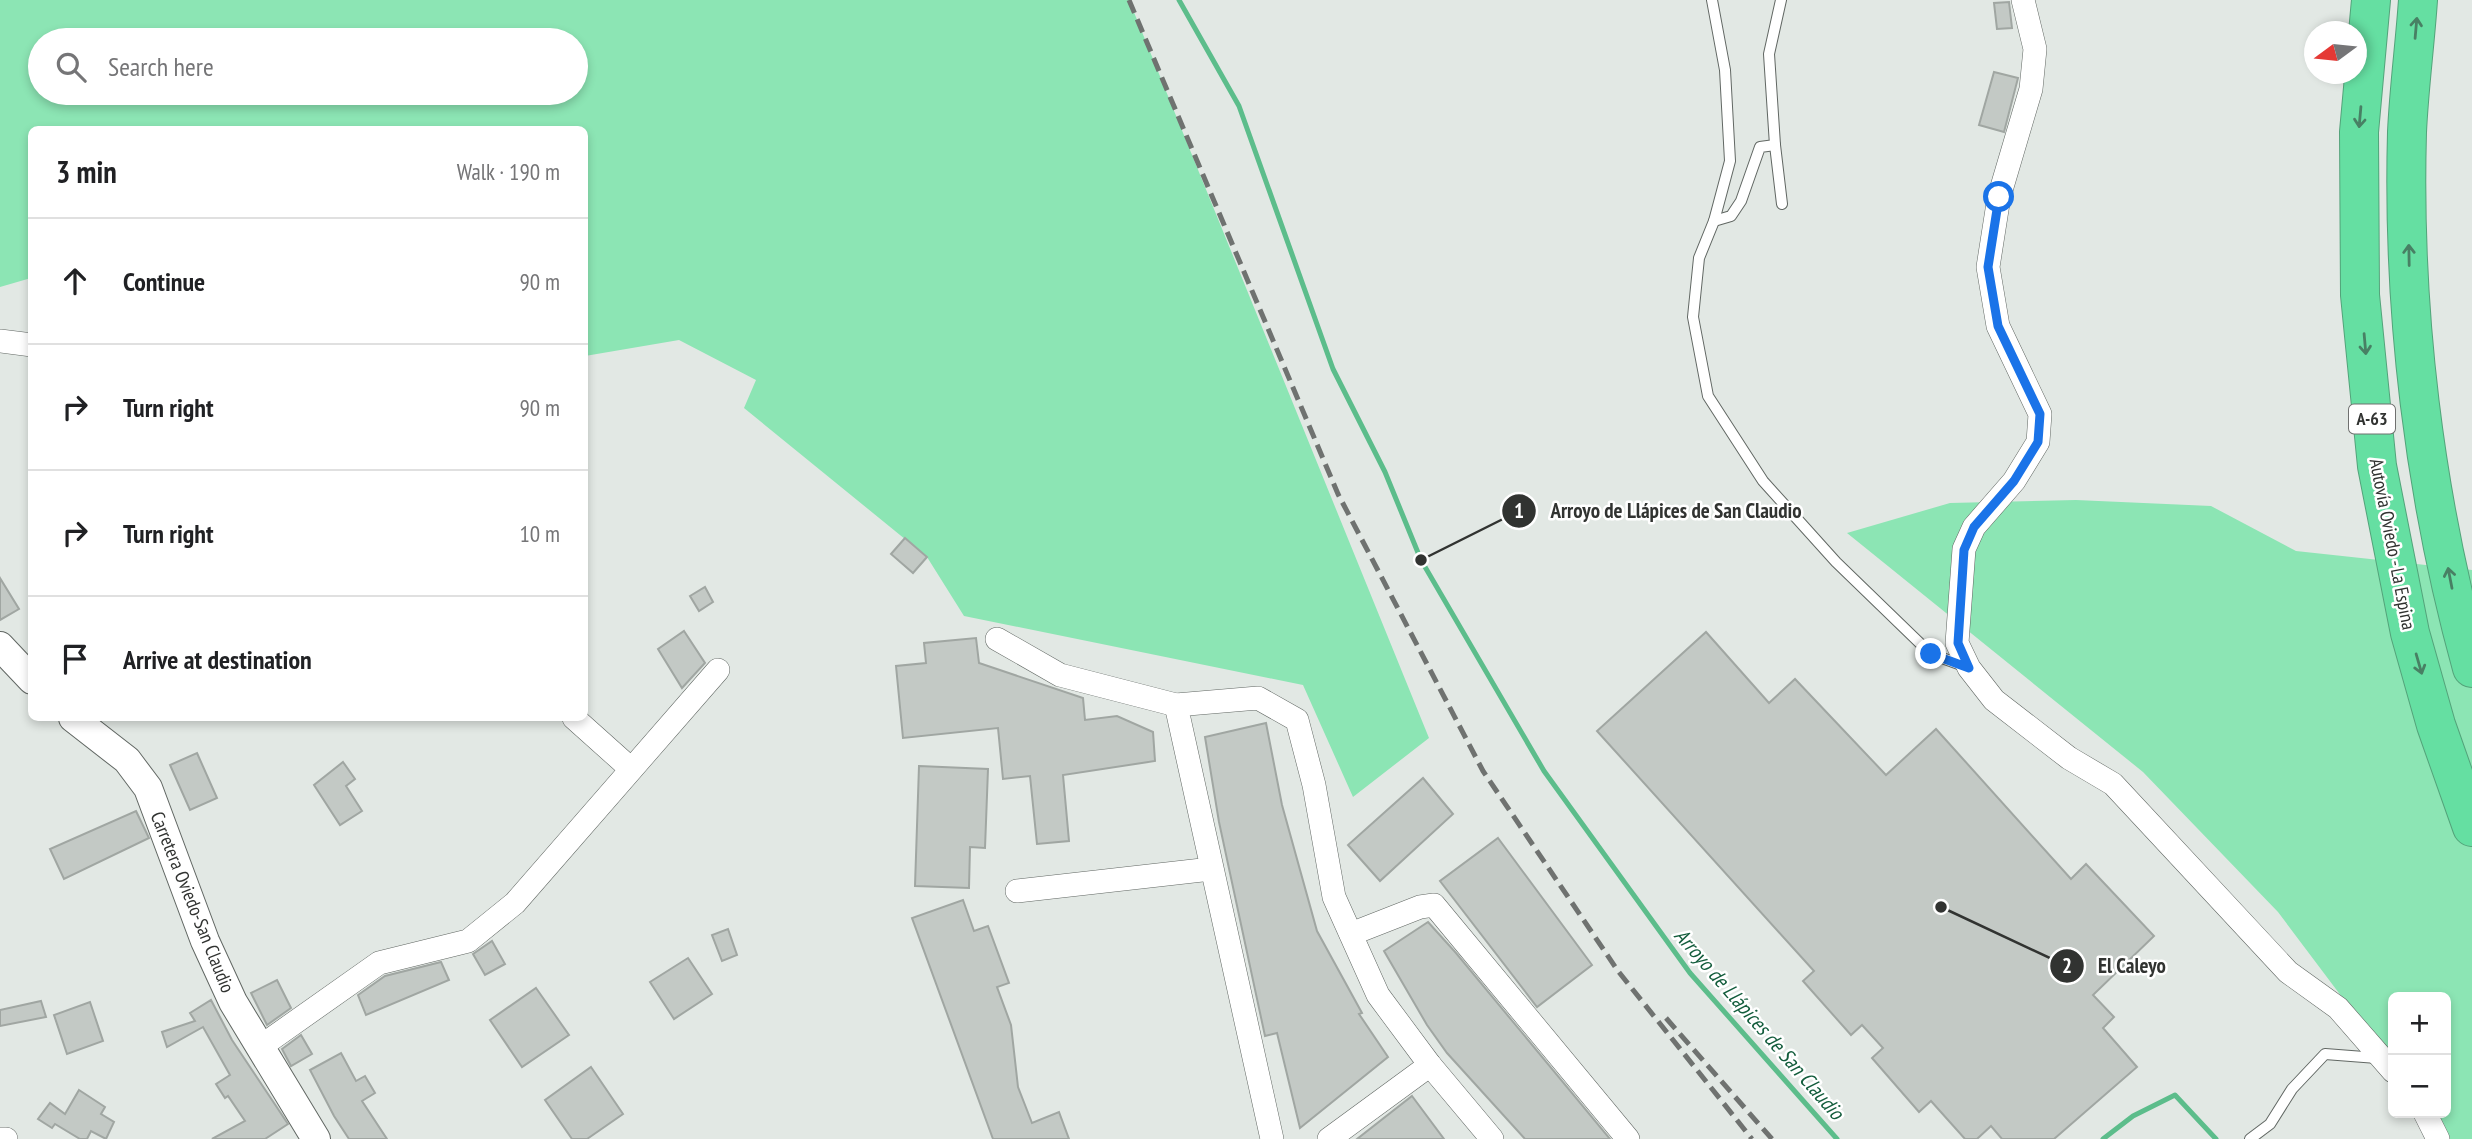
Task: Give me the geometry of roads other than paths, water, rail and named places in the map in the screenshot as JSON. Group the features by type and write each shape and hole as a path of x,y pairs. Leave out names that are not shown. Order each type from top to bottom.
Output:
{"highway":[{"name":"Autovía Oviedo - La Espina","path":"2371,0 2359,132 2361,295 2377,466 2410,633 2436,725 2472,827"},
{"name":"A-63","path":"2418,0 2407,132 2409,291 2426,451 2455,609 2472,668"}],"street":[{"path":"2023,0 2035,49 2031,89 1999,197 1988,267 1998,326 2040,414 2038,442 2014,481 1974,527 1964,550 1958,643 1969,668 1994,700 2069,758 2113,784 2288,972 2338,1008 2388,1065"},
{"path":"0,341 28,344"},
{"path":"997,639 1060,675 1176,705 1258,698 1297,720 1314,785 1334,897 1378,995 1484,1137"},
{"path":"0,646 28,676"},
{"path":"260,1047 379,963 468,941 514,903 718,670"},
{"path":"1176,705 1272,1139"},
{"name":"Carretera Oviedo-San Claudio","path":"78,721 127,760 148,789 205,941 233,1002 316,1139"},
{"path":"577,721 631,769"},
{"path":"1017,891 1211,869"},
{"path":"1351,934 1420,907 1434,905 1628,1139"},
{"path":"1329,1139 1430,1065"},
{"path":"2428,1118 2438,1139"},
{"path":"0,1139 6,1139"}],"lane":[{"path":"1712,0 1725,70 1730,161 1714,221 1699,258 1693,317 1708,396 1763,481 1836,562 1931,654 1969,668"},
{"path":"1781,0 1769,54 1782,204"},
{"path":"1714,221 1731,216 1741,201 1760,147 1775,145"},
{"path":"2250,1139 2270,1124 2292,1089 2325,1054 2388,1065"}],"waterway":[{"name":"Arroyo de Llápices de San Claudio","path":"1179,0 1239,106 1333,369 1385,472 1421,560 1544,771 1690,973 1837,1139"},
{"name":"Arroyo de Llápices de San Claudio","path":"2103,1139 2133,1116 2175,1095 2216,1139"}],"railway":[{"path":"1129,0 1338,494 1483,771 1618,971 1752,1139"},
{"path":"1666,1018 1772,1139"}],"place":[{"name":"Arroyo de Llápices de San Claudio","path":"1421,560"},
{"name":"El Caleyo","path":"1941,907"}]}
